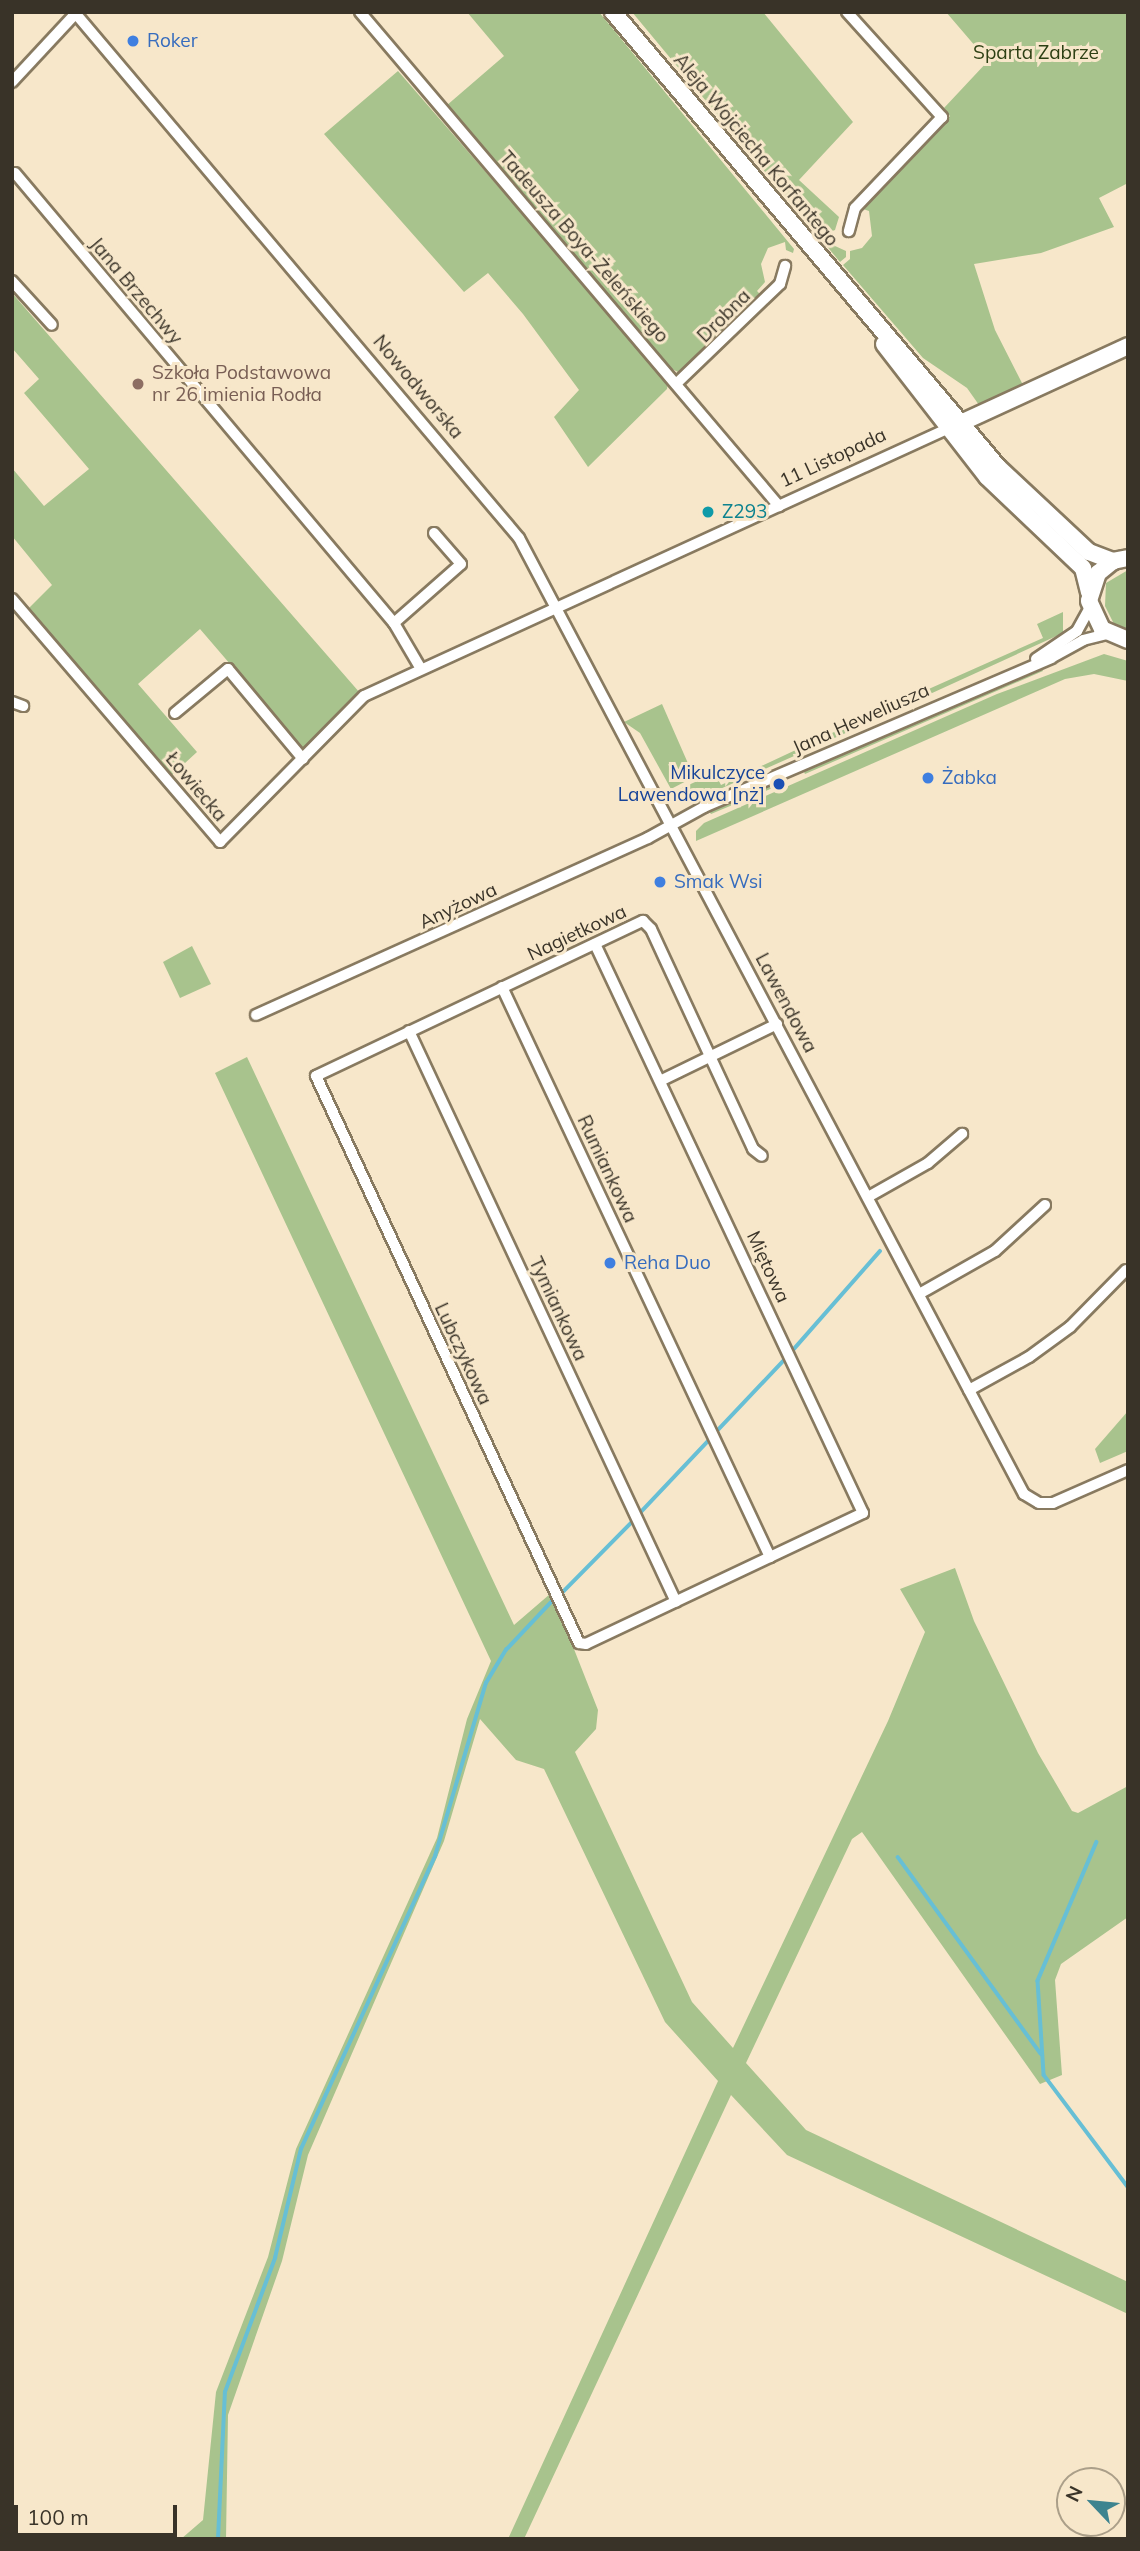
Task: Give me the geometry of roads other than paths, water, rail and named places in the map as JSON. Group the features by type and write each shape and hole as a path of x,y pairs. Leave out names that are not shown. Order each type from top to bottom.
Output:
{"main road":[{"name":"Aleja Wojciecha Korfantego","path":"613,12 866,316 908,357 1004,495 1083,568 1090,600 1107,634"},
{"name":"11 Listopada","path":"955,425 1128,346"},
{"name":"Aleja Wojciecha Korfantego","path":"955,425 1089,552 1120,560"},
{"path":"1090,600 1098,573 1120,560"},
{"path":"1107,634 1128,640"}],"street":[{"name":"Tadeusza Boya-Żeleńskiego","path":"360,12 779,506"},
{"path":"847,12 942,117 855,208 849,231"},
{"path":"12,82 76,13"},
{"name":"Nowodworska","path":"76,13 495,504 557,608 672,825"},
{"name":"Jana Brzechwy","path":"15,173 394,623 421,669"},
{"name":"Drobna","path":"677,383 774,291 785,266"},
{"path":"12,281 52,325"},
{"name":"11 Listopada","path":"364,696 955,425"},
{"path":"394,623 461,564 435,533"},
{"name":"Łowiecka","path":"12,599 220,842 364,696"},
{"name":"Jana Heweliusza","path":"1028,664 1077,631 1090,600"},
{"name":"Jana Heweliusza","path":"672,825 1028,664 1107,634"},
{"path":"175,713 228,669 303,759"},
{"name":"Anyżowa","path":"256,1015 672,825"},
{"name":"Lawendowa","path":"672,825 1024,1494 1039,1503 1053,1503 1128,1470"},
{"name":"Nagietkowa","path":"502,987 643,921 648,923 752,1149 762,1156"},
{"name":"Miętowa","path":"595,944 662,1080 863,1513 770,1556"},
{"name":"Lubczykowa","path":"502,987 322,1071 315,1083 579,1643 586,1644 770,1556"},
{"name":"Rumiankowa","path":"502,987 770,1556"},
{"path":"662,1080 777,1024"},
{"name":"Tymiankowa","path":"409,1031 676,1602"},
{"path":"868,1197 928,1163 962,1135"},
{"path":"919,1294 995,1251 1045,1205"},
{"path":"969,1390 1029,1357 1070,1327 1126,1270"}],"waterway":[{"path":"794,1349 880,1251"},
{"path":"718,1430 786,1358"},
{"path":"641,1512 710,1439"},
{"path":"562,1593 633,1521"},
{"path":"218,2539 225,2392 275,2258 301,2149 435,1856 486,1683 506,1650 554,1599"},
{"path":"1097,1842 1038,1981 1044,2075 1128,2187"},
{"path":"898,1857 1041,2054"}],"place":[{"name":"Roker","path":"133,41"},
{"name":"Szkoła Podstawowa nr 26 imienia Rodła","path":"138,384"},
{"name":"Z293","path":"708,512"},
{"name":"Żabka","path":"928,778"},
{"name":"Mikulczyce Lawendowa [nż]","path":"779,784"},
{"name":"Smak Wsi","path":"660,882"},
{"name":"Reha Duo","path":"610,1263"}],"park label":[{"name":"Sparta Zabrze","path":"1036,53"}]}
